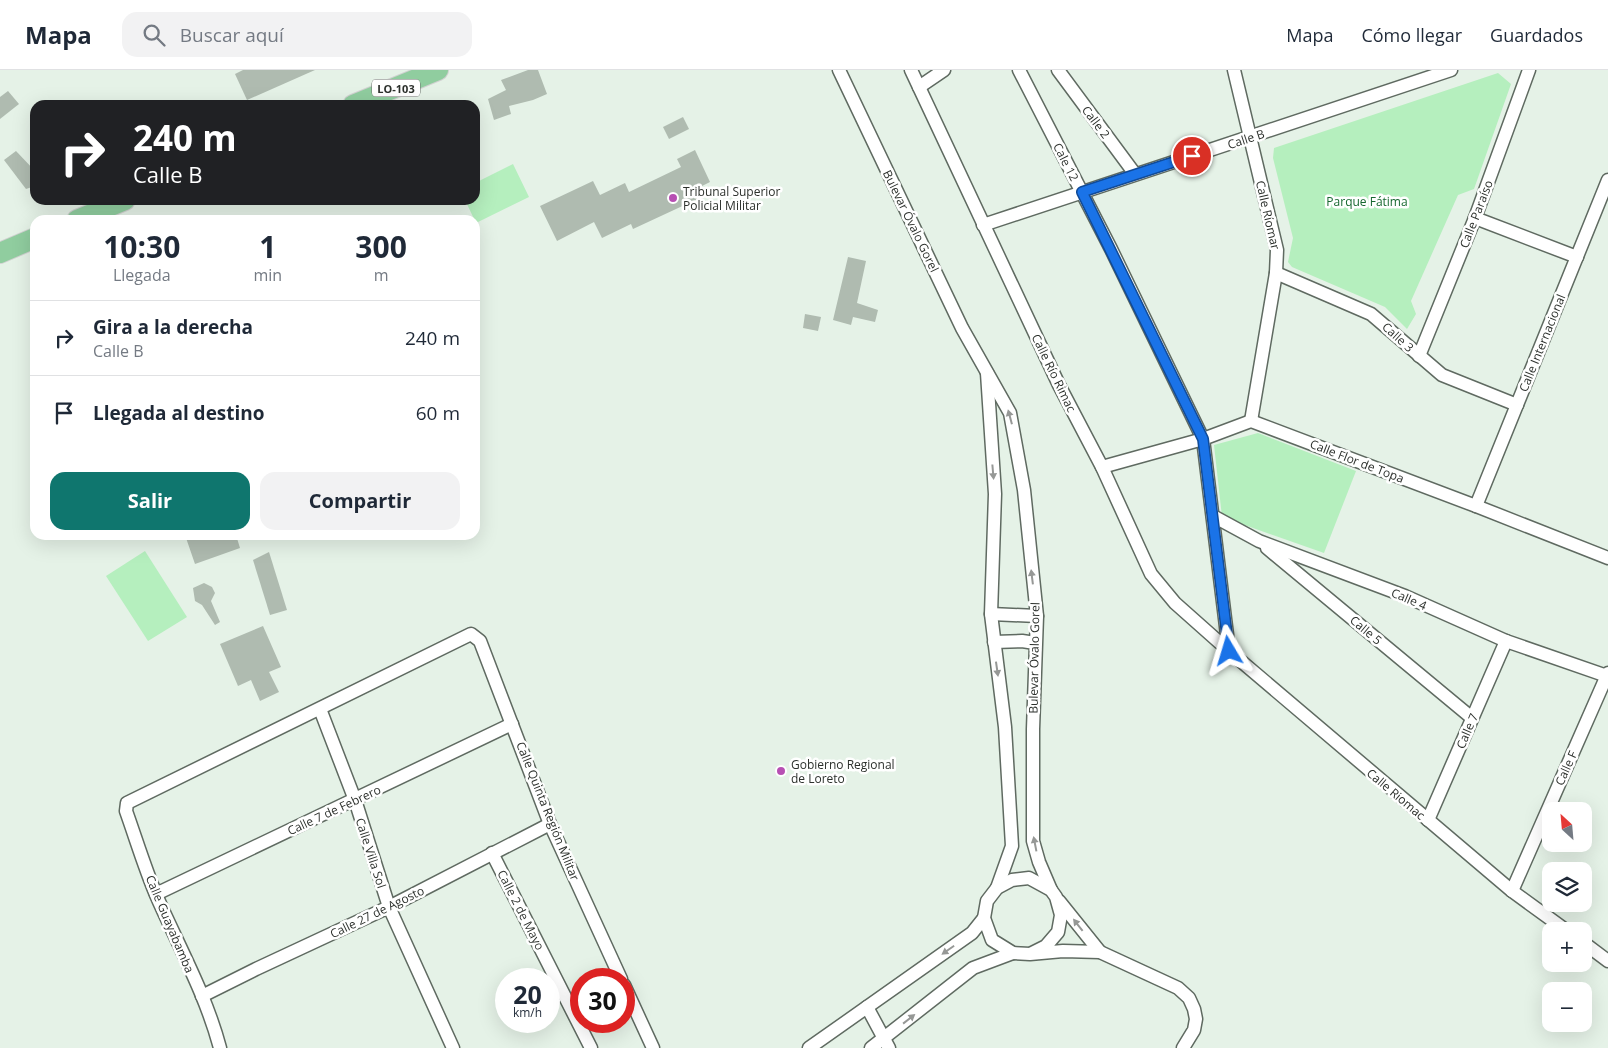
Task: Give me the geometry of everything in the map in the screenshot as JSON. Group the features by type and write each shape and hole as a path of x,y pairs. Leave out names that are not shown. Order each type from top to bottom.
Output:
{"main road":[{"name":"LO-103","path":"366,100 438,70"},
{"path":"89,215 113,205"},
{"path":"0,253 30,240"}],"street":[{"name":"Bulevar Óvalo Gorel","path":"839,70 962,328 1010,412 1024,490 1037,616 1032,729 1033,842 1039,862 1054,894 1061,915 1058,932 1046,946 1030,954"},
{"name":"Calle Río Rimac","path":"911,70 1058,385 1102,467 1151,574 1175,603 1229,651"},
{"path":"919,87 944,70"},
{"name":"Cale 12","path":"1019,70 1082,192 1203,439 1229,651"},
{"name":"Calle 2","path":"1058,70 1135,174"},
{"name":"Calle Ríomar","path":"1234,70 1277,250 1276,274 1250,421"},
{"name":"Calle B","path":"983,225 1451,70"},
{"name":"Calle Paraíso","path":"1418,356 1475,218 1529,70"},
{"name":"Calle Internacional","path":"1476,506 1608,180"},
{"path":"1475,218 1577,257"},
{"name":"Calle 3","path":"1276,274 1372,314 1442,375 1517,405"},
{"name":"Bulevar Óvalo Gorel","path":"809,1048 972,933 984,918 987,901 997,888 1012,846 1006,727 992,614 995,494 988,414 987,370"},
{"path":"1102,467 1203,439 1250,421"},
{"name":"Calle Flor de Topa","path":"1250,421 1608,558"},
{"name":"Calle 4","path":"1212,516 1259,541 1405,596 1506,641 1607,674"},
{"name":"Calle 5","path":"1259,541 1472,718"},
{"path":"992,614 1037,616"},
{"name":"Calle Quinta Región Militar","path":"320,709 468,635 474,635 480,641 550,824 616,968"},
{"path":"994,642 1022,641 1035,643"},
{"name":"Calle 7","path":"1428,820 1506,641"},
{"name":"Calle Riomac","path":"1229,651 1512,892 1554,922"},
{"name":"Calle F","path":"1512,892 1607,674"},
{"name":"Calle Guayabamba","path":"220,1048 214,1026 202,996 156,894 126,811 127,803 320,709"},
{"name":"Calle Villa Sol","path":"320,709 354,800 389,908 453,1048"},
{"name":"Calle 7 de Febrero","path":"156,894 512,724"},
{"name":"Calle 27 de Agosto","path":"202,996 389,908 550,824"},
{"name":"Calle 2 de Mayo","path":"492,853 591,1048"},
{"path":"997,888 1012,880 1028,878 1054,894 1100,952"},
{"path":"984,918 992,940 1013,953"},
{"path":"1592,948 1608,959"},
{"path":"870,1048 886,1044 973,968 1013,953 1030,954 1063,951 1100,952 1178,988 1188,998 1194,1009 1196,1019 1194,1030 1183,1048"},
{"path":"867,1007 886,1044"},
{"path":"635,1009 653,1048"}],"green space":[{"name":"Parque Fátima","path":"1498,73 1511,84 1474,189 1458,195 1411,301 1416,314 1407,329 1385,307 1292,267 1288,262 1293,238 1273,158 1274,148"},
{"path":"513,164 529,197 480,221 480,215 472,215 467,205 480,205 480,180"},
{"path":"1258,433 1356,471 1324,553 1222,517 1214,445"},
{"path":"145,551 187,617 148,641 106,576"}],"building":[{"path":"243,70 315,70 247,100 235,74"},
{"path":"528,70 538,70 547,94 533,100 509,106 511,114 494,120 488,99 506,90 501,80"},
{"path":"8,91 19,104 0,119 0,97"},
{"path":"683,117 689,129 669,139 663,127"},
{"path":"695,150 710,182 700,187 704,196 633,229 631,224 602,238 594,222 557,241 540,206 593,181 600,195 625,183 629,192 681,167 677,159"},
{"path":"16,151 30,166 30,188 26,189 4,160"},
{"path":"848,257 866,261 857,303 878,310 875,322 853,317 851,325 833,320"},
{"path":"805,314 821,317 818,331 803,328"},
{"path":"187,540 238,540 240,548 195,564"},
{"path":"269,552 287,610 270,615 253,560"},
{"path":"204,583 212,587 215,593 211,601 220,622 215,625 202,605 195,601 193,588"},
{"path":"263,626 281,667 269,672 279,692 260,701 251,680 238,686 220,644"}],"place":[{"name":"Tribunal Superior Policial Militar","path":"673,198"},
{"name":"Gobierno Regional de Loreto","path":"781,771"}],"route":[{"path":"1192,156 1082,192 1203,439 1229,651"}]}
